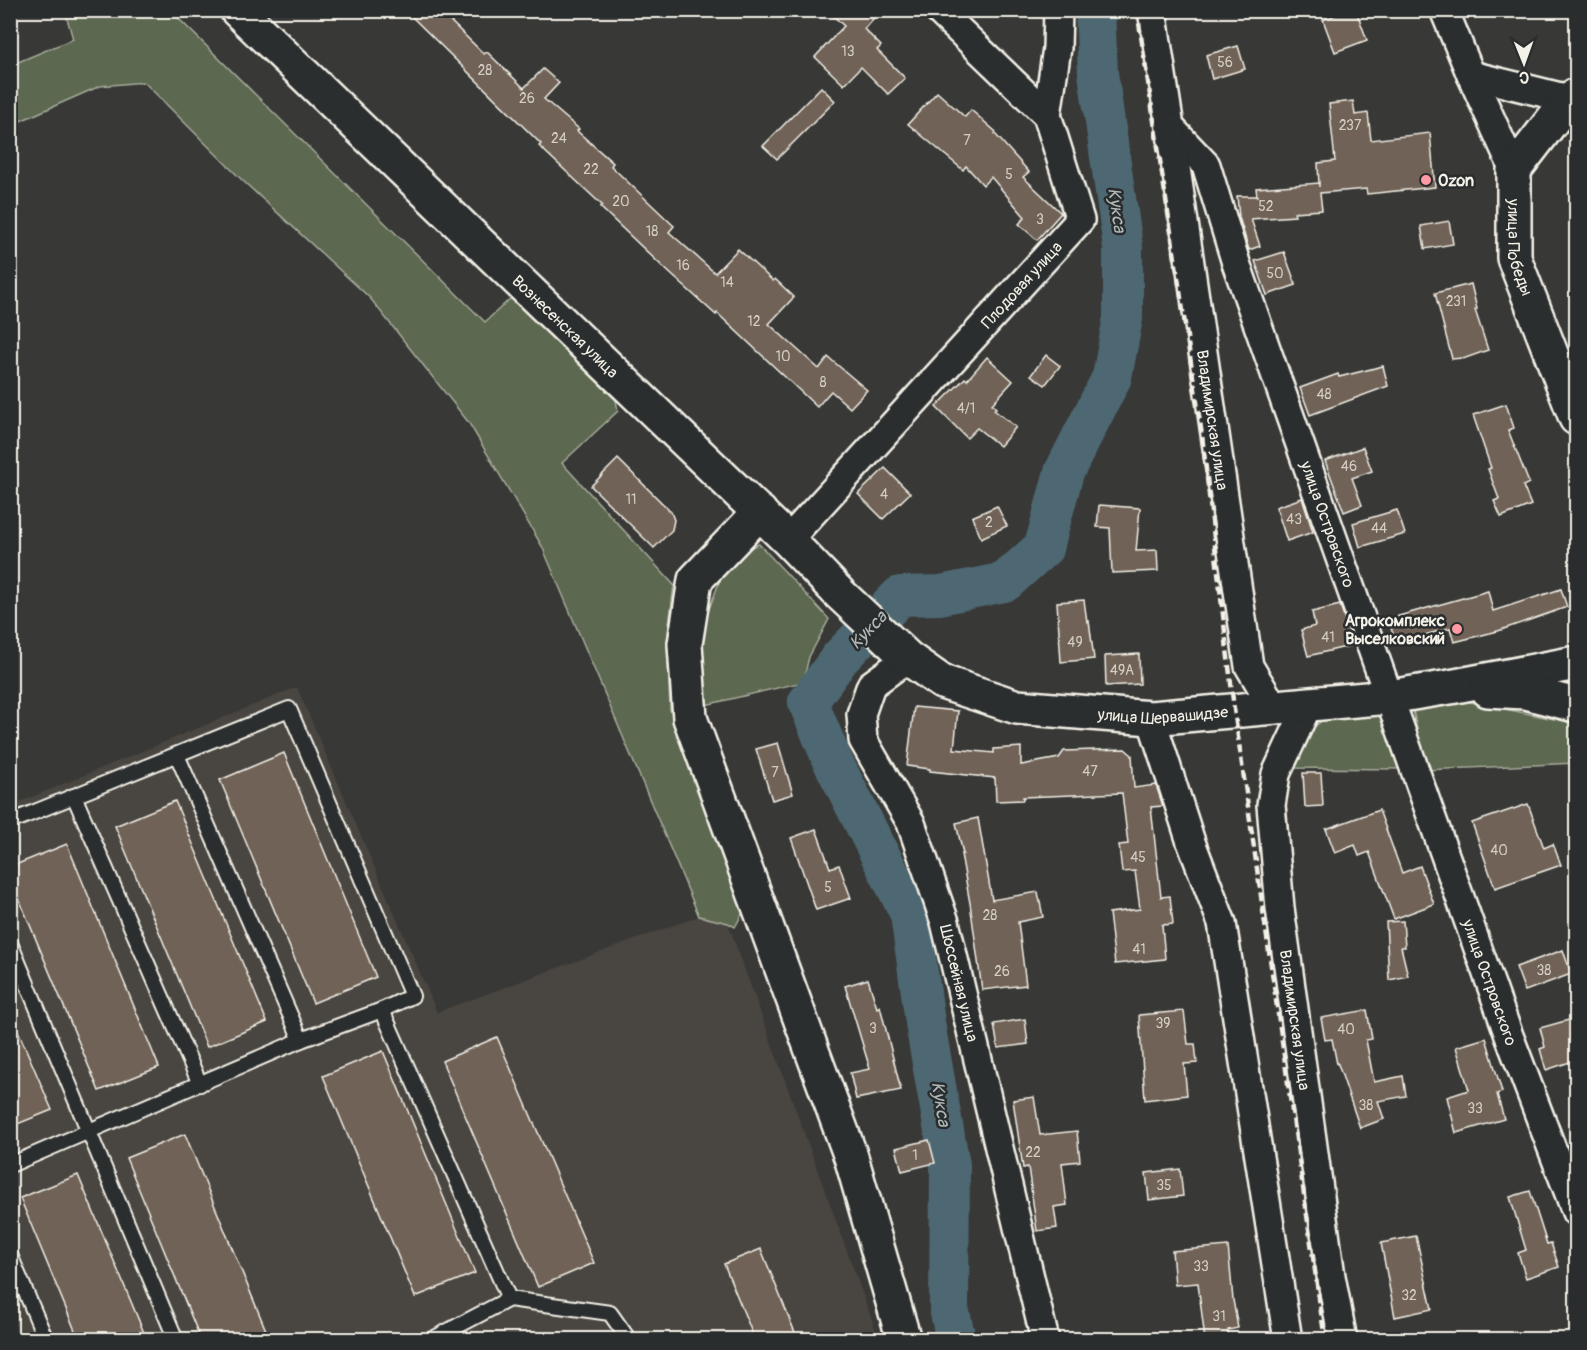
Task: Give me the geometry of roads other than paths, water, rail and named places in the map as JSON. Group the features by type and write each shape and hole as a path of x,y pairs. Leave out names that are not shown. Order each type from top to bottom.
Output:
{"street":[{"name":"Вознесенская улица","path":"237,10 760,512 839,593 900,651"},
{"name":"Плодовая улица","path":"788,540 1080,220 1047,116 938,10"},
{"path":"1047,116 1057,48 1058,10"},
{"path":"1152,10 1170,127"},
{"name":"улица Победы","path":"1444,10 1514,170 1514,258 1576,417"},
{"path":"1471,75 1573,97 1514,170"},
{"name":"улица Островского","path":"1170,127 1206,165 1236,263 1389,697 1508,1033 1576,1212"},
{"name":"Владимирская улица","path":"1170,127 1249,666 1273,706"},
{"path":"760,512 695,580 685,644 690,718 851,1157 904,1340"},
{"name":"улица Шервашидзе","path":"900,651 942,681 1017,707 1151,718 1389,697 1576,663"},
{"name":"Шоссейная улица","path":"900,651 871,685 861,714 863,740 911,823 945,922 1044,1340"},
{"name":"улица Шервашидзе","path":"1450,687 1525,693 1576,705"},
{"name":"Владимирская улица","path":"1309,704 1276,774 1271,805 1280,908 1331,1276 1343,1340"},
{"path":"1151,718 1191,842 1221,923 1288,1340"}],"lane":[{"path":"10,822 289,709 412,996 382,1010 301,1040 10,1165"},
{"path":"177,754 301,1040"},
{"path":"74,796 200,1084"},
{"path":"10,943 176,1340"},
{"path":"382,1010 509,1299"},
{"path":"10,1255 46,1340"},
{"path":"431,1340 509,1299 610,1313 629,1340"}],"waterway":[{"name":"Кукса","path":"956,1340 949,1308 950,1165 926,1029 910,914 833,762 808,702 840,658 900,596 940,595 1005,582 1044,547 1064,472 1112,377 1123,318 1123,247 1098,73 1095,10"}],"railway":[{"path":"1137,10 1202,435 1234,709 1325,1340"}],"place":[{"name":"Ozon","path":"1426,180"},
{"name":"Агрокомплекс Выселковский","path":"1457,629"}]}
